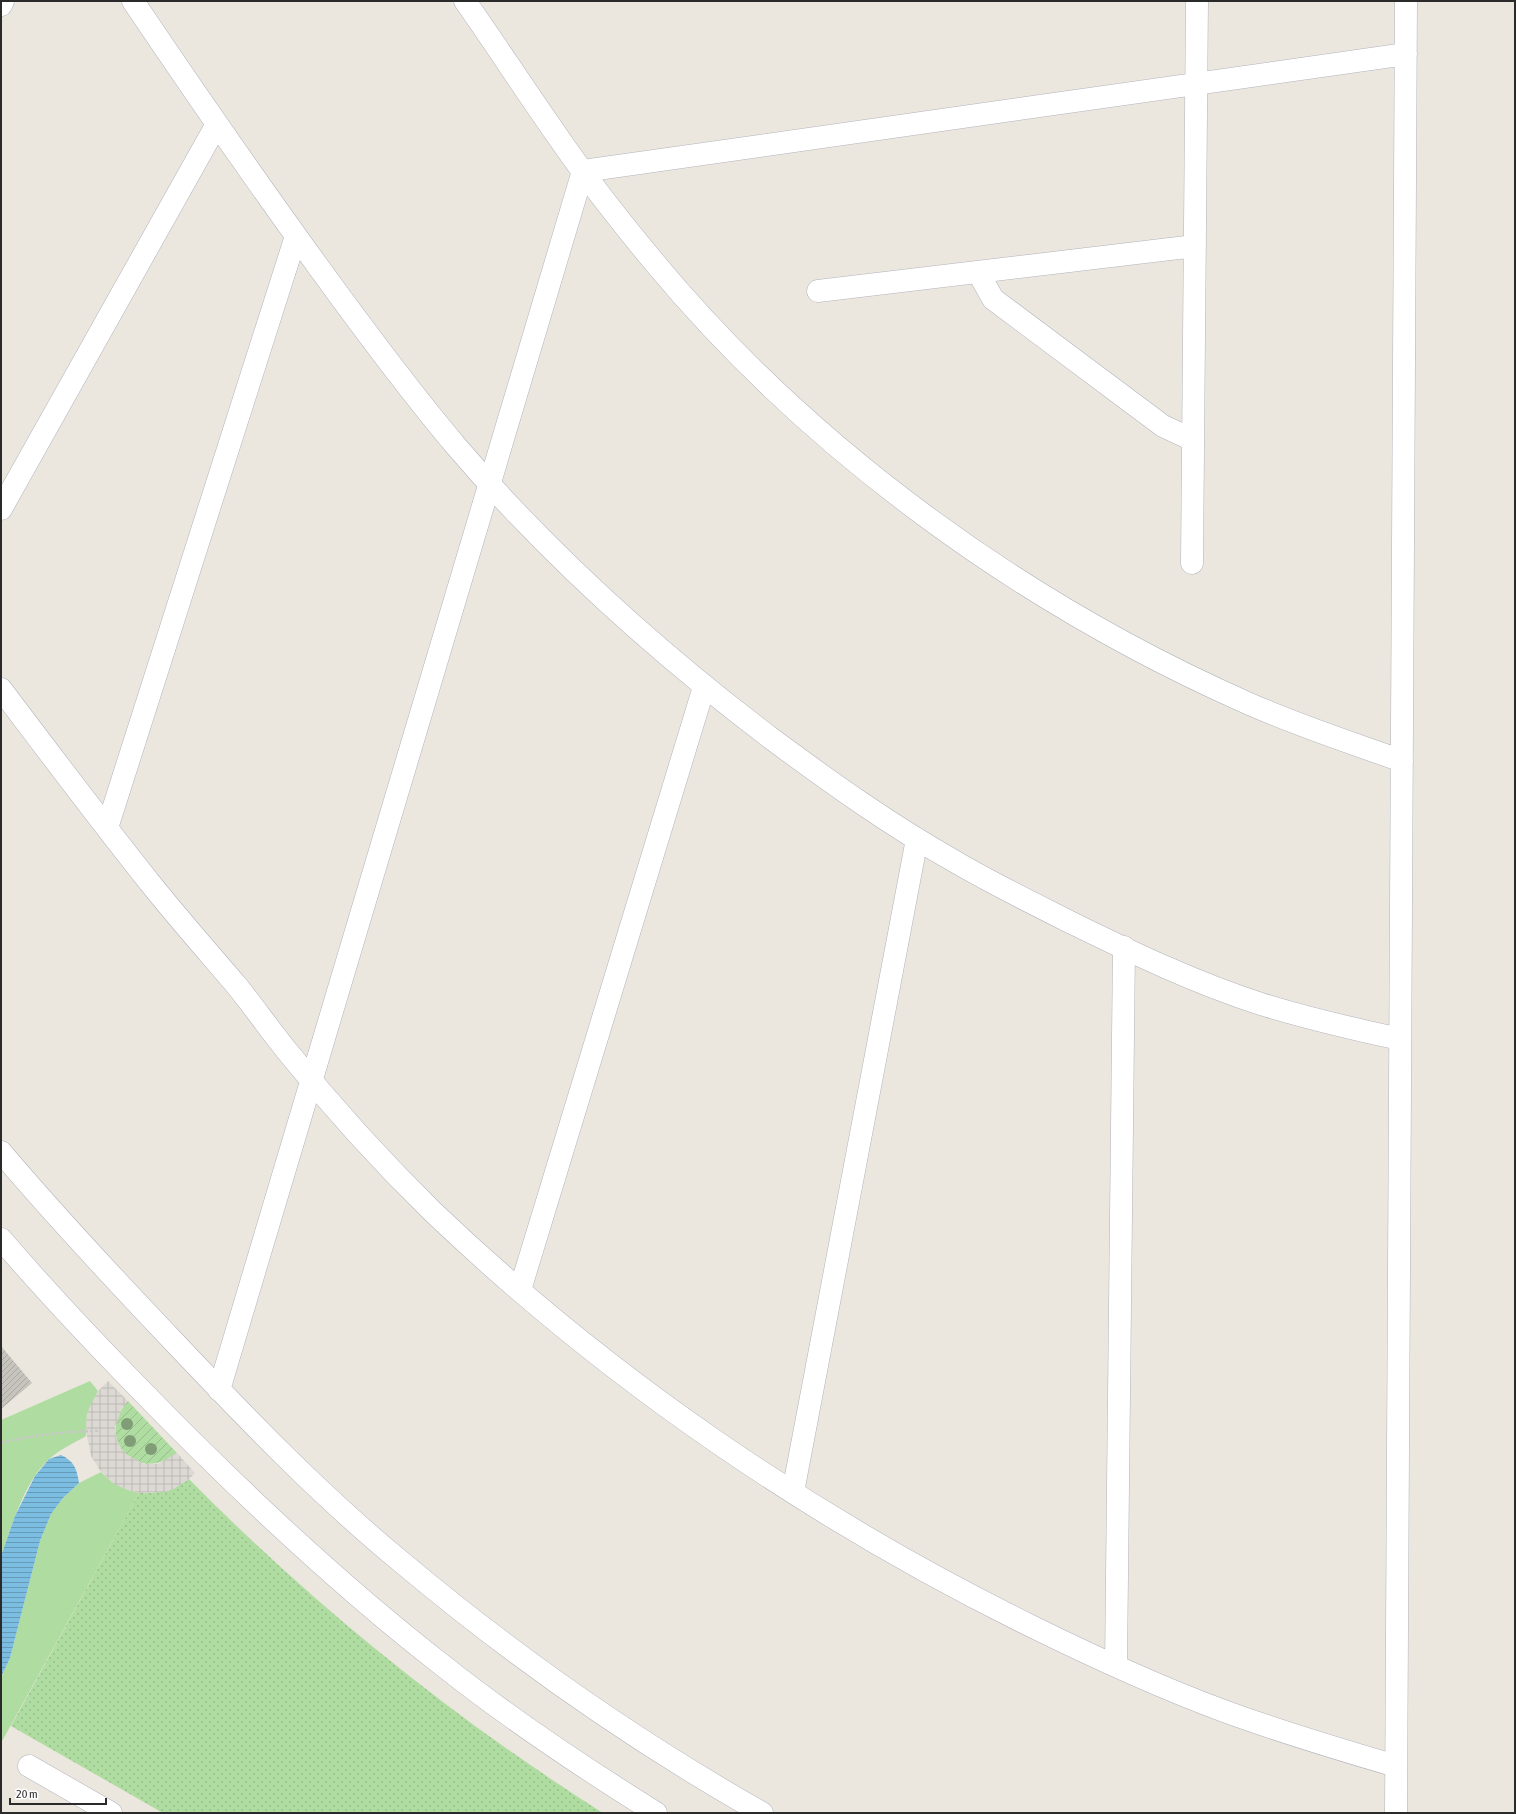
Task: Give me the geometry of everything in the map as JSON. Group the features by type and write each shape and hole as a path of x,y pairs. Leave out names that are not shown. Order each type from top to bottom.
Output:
{"street":[{"path":"1,5 3,1"},
{"path":"133,1 296,236 407,386 490,484 563,562 629,623 704,687 823,777 917,839 954,861 1023,898 1124,947 1205,983 1259,1003 1315,1020 1400,1039"},
{"path":"465,1 556,134 655,264 710,325 768,383 828,438 892,490 957,539 1026,585 1098,628 1171,667 1253,705 1323,733 1402,761"},
{"path":"1192,563 1197,1"},
{"path":"1396,1813 1406,1"},
{"path":"583,171 1406,54"},
{"path":"1,509 217,124"},
{"path":"219,1390 583,171"},
{"path":"107,828 296,236"},
{"path":"818,291 1195,246"},
{"path":"978,272 993,299 1163,426 1193,440"},
{"path":"520,1290 704,687"},
{"path":"1,689 66,776 151,885 241,991 312,1080 380,1157 431,1210 520,1290 613,1366 680,1416 793,1492 917,1568 997,1609 1116,1666 1221,1710 1284,1732 1396,1766"},
{"path":"793,1492 917,839"},
{"path":"1116,1666 1124,947"},
{"path":"1,1152 108,1272 219,1390 327,1497 397,1559 480,1626 566,1690 656,1750 762,1813"},
{"path":"1,1239 102,1350 178,1428 250,1499 318,1562 447,1670 525,1727 656,1813"},
{"path":"29,1766 110,1813"}],"path":[{"path":"1,1443 77,1431 100,1431"}],"green space":[{"path":"90,1381 98,1391 87,1414 86,1436 57,1453 40,1468 20,1504 1,1556 1,1420"},
{"path":"128,1401 177,1453 162,1462 148,1464 135,1461 125,1453 118,1443 116,1430 119,1415"},
{"path":"101,1472 118,1486 139,1493 1,1743 1,1677 10,1658 40,1541 51,1514 63,1498 79,1483"},
{"path":"189,1479 285,1571 387,1658 493,1739 547,1777 603,1813 163,1813 11,1726 139,1493 153,1493 165,1490 177,1486"}],"shaded area":[{"path":"108,1381 128,1401 122,1408 115,1427 119,1446 126,1454 144,1464 158,1464 177,1453 195,1473 189,1479 172,1490 164,1492 139,1493 114,1484 101,1472 91,1456 86,1431 87,1414 98,1391"}],"water":[{"path":"61,1455 69,1460 74,1466 79,1483 63,1498 51,1514 40,1541 10,1658 1,1677 1,1556 15,1516 35,1476 49,1459"}],"building":[{"path":"1,1346 32,1383 1,1409"}]}
